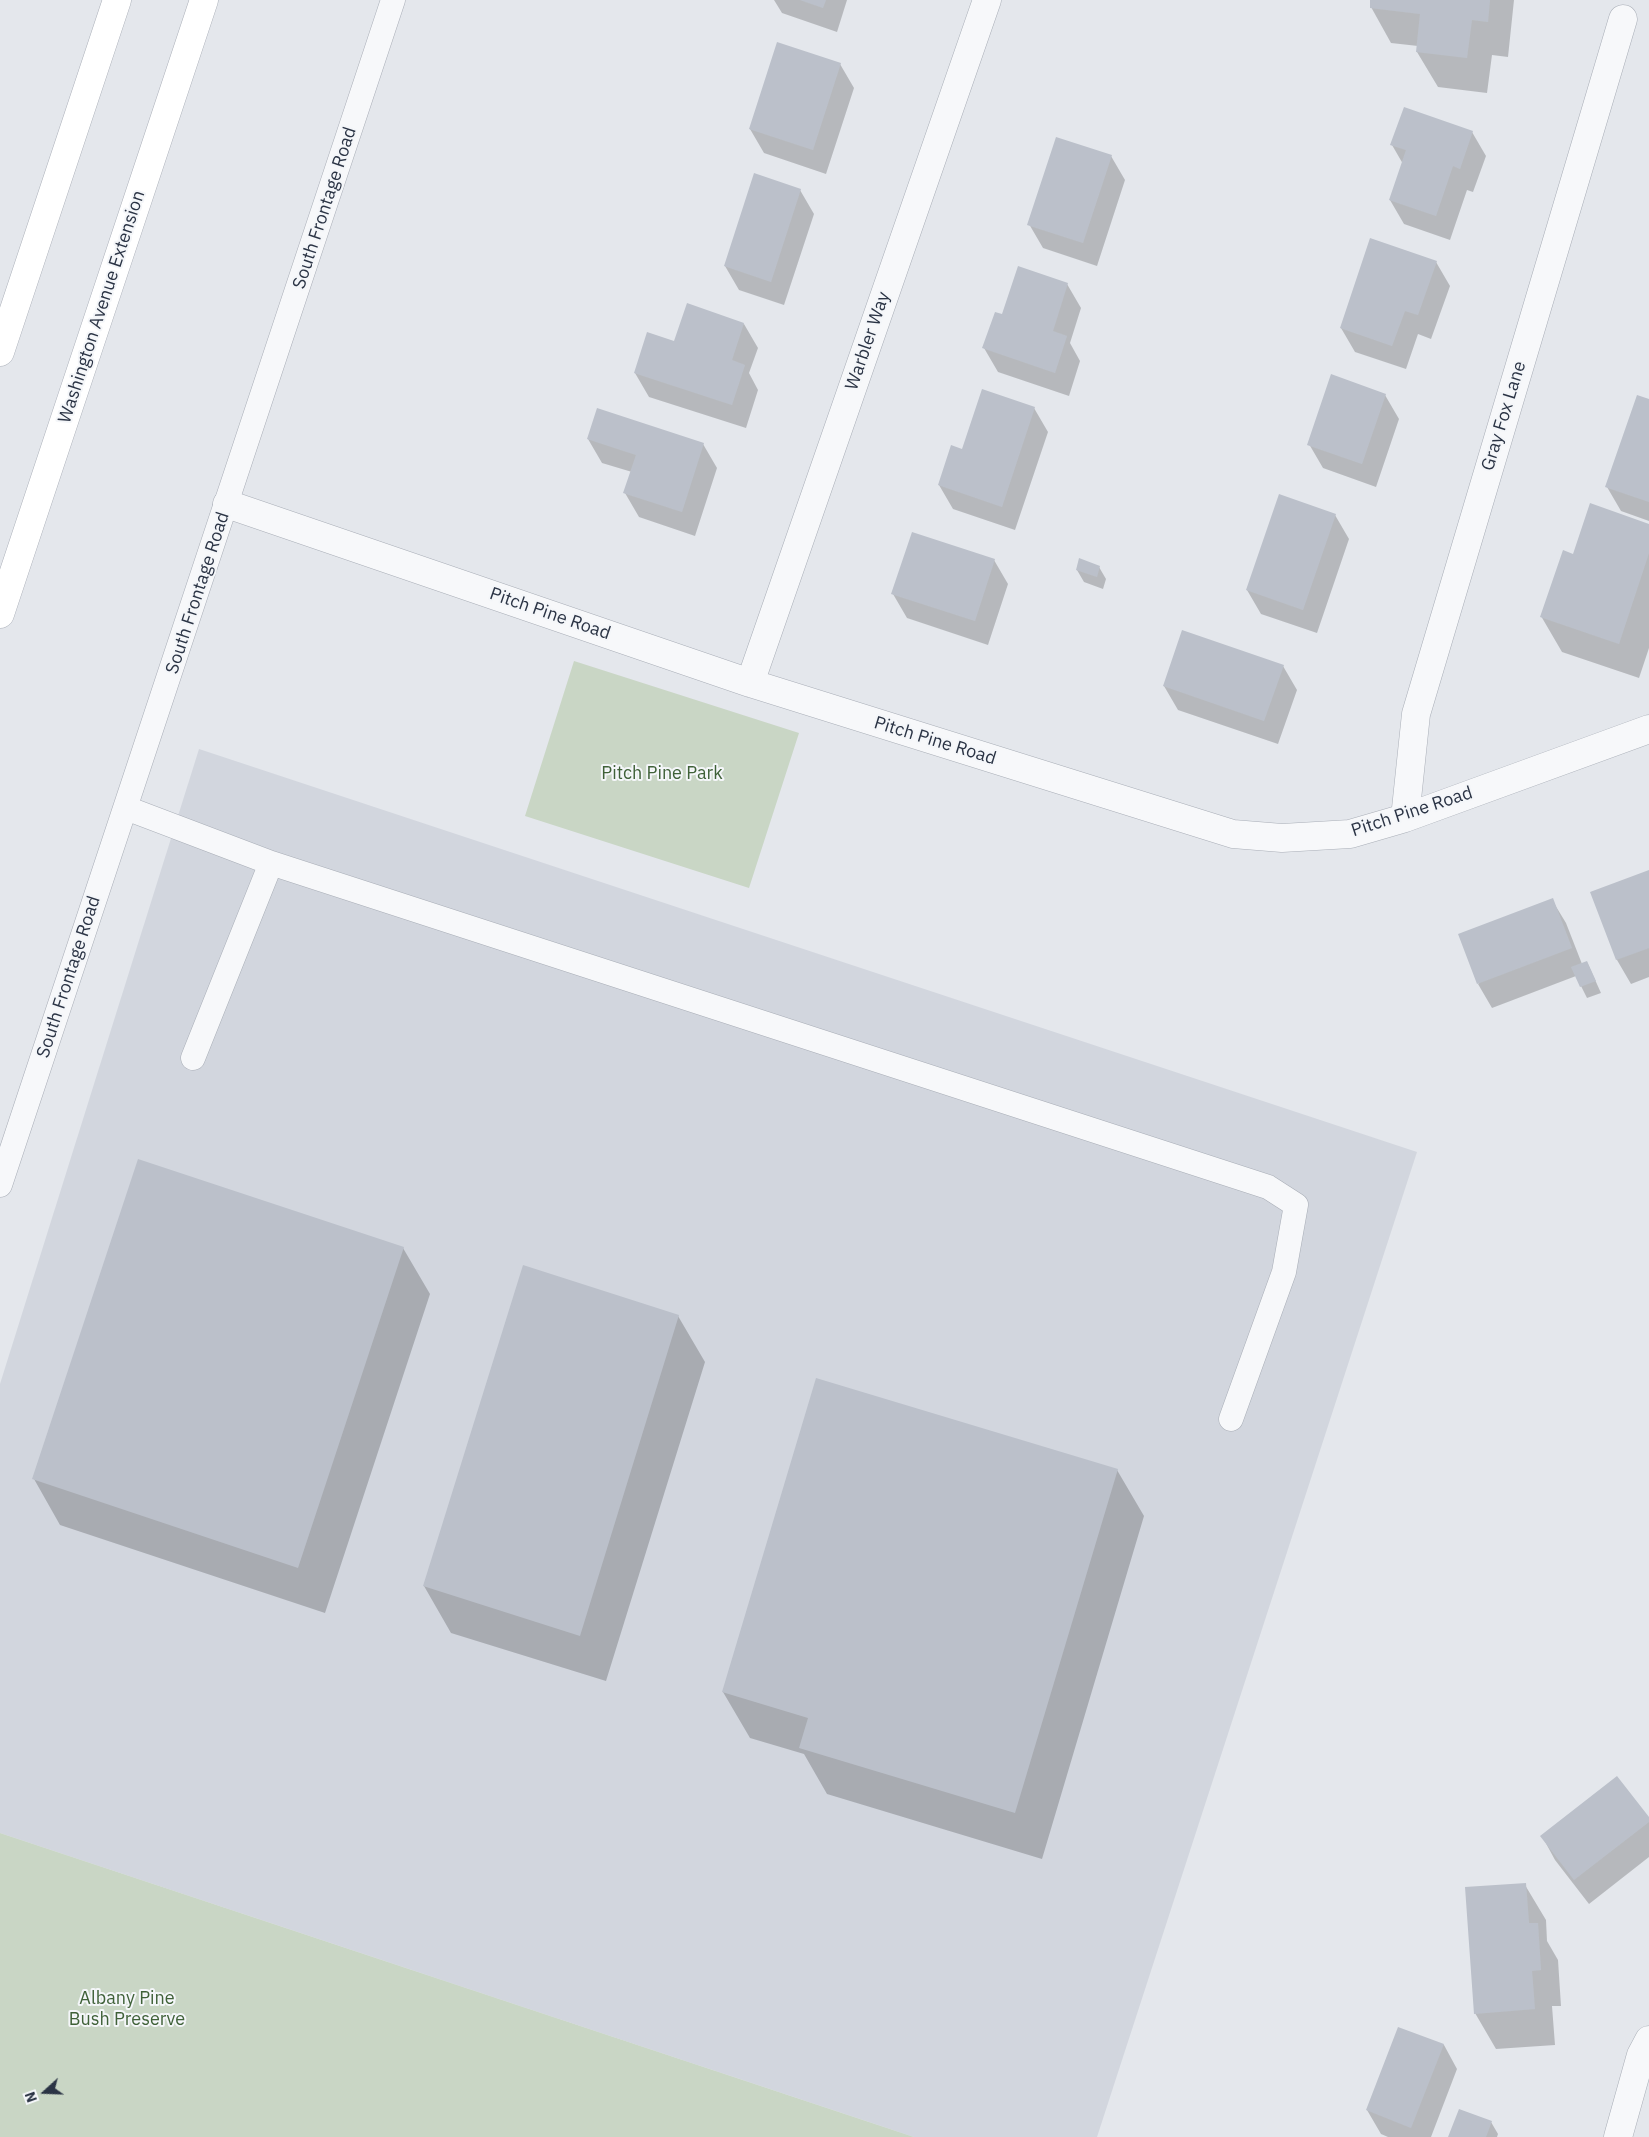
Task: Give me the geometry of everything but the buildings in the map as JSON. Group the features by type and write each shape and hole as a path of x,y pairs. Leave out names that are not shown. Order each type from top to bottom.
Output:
{"main road":[{"path":"0,352 117,0"},
{"name":"Washington Avenue Extension","path":"0,614 204,0"}],"street":[{"name":"Warbler Way","path":"750,683 987,0"},
{"name":"Gray Fox Lane","path":"1405,818 1416,714 1623,19"},
{"name":"Pitch Pine Road","path":"227,504 750,683 1233,834 1282,838 1350,834 1405,818 1649,729"},
{"path":"1618,2137 1641,2055 1649,2040"}],"lane":[{"name":"South Frontage Road","path":"0,1185 393,0"},
{"path":"126,808 271,863 1268,1187 1296,1205 1284,1272 1232,1419"},
{"path":"193,1058 271,863"}],"shaded area":[{"path":"199,749 1417,1152 1097,2137 914,2137 0,1833 0,1384"}],"green space":[{"name":"Pitch Pine Park","path":"574,661 799,733 749,888 525,816"},
{"name":"Albany Pine Bush Preserve","path":"0,1833 914,2137 0,2137"}]}
